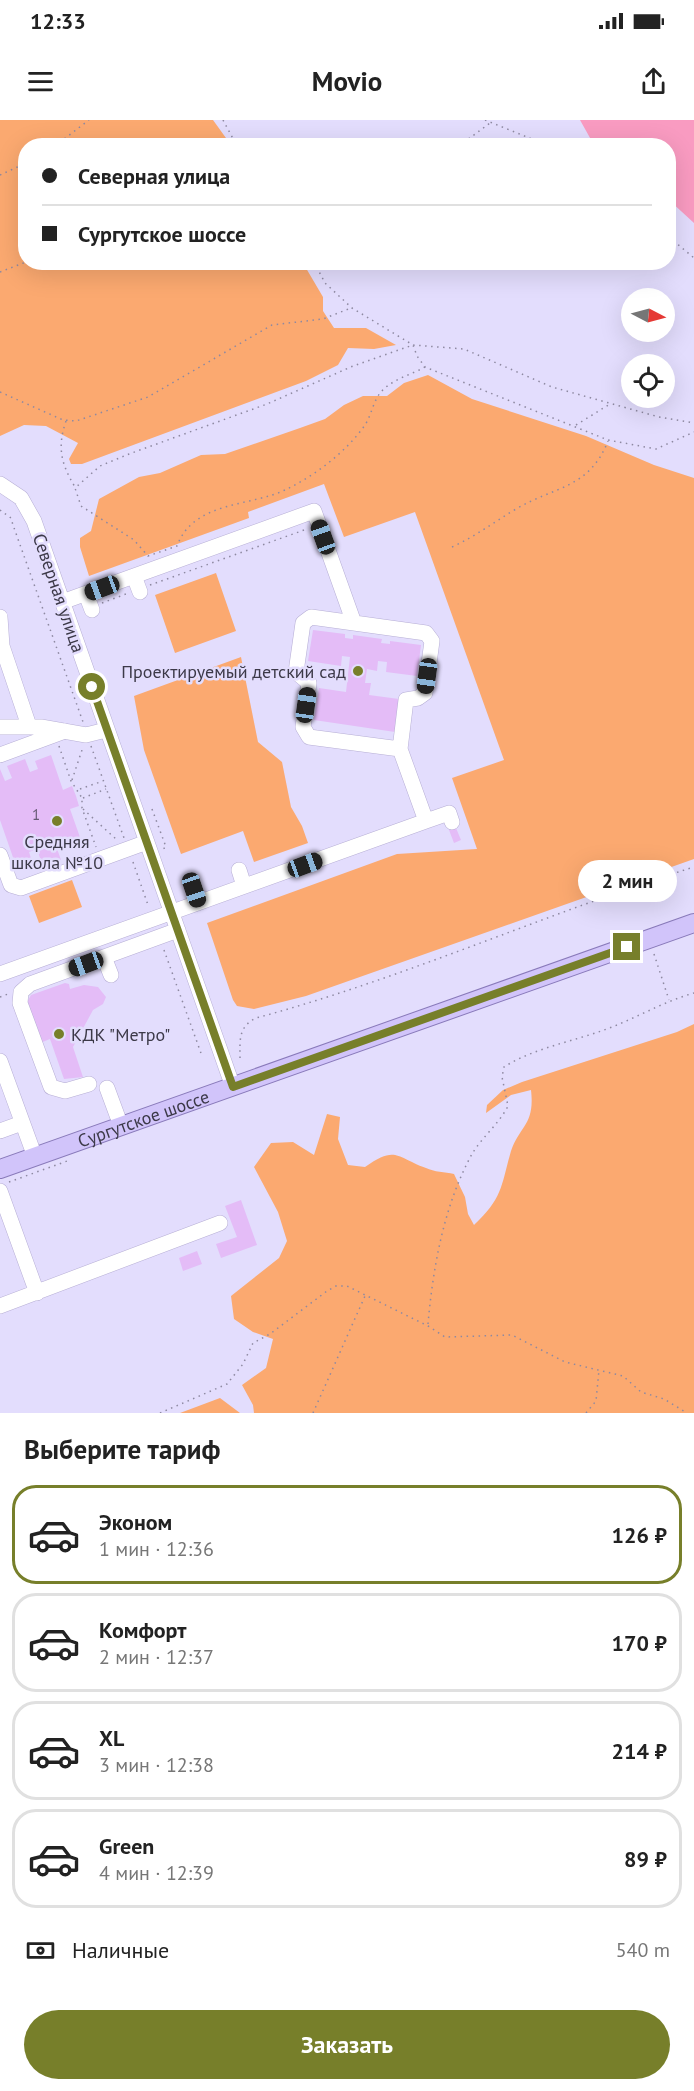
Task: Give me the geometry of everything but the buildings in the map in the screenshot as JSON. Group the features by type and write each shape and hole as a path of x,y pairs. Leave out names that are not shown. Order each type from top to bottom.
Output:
{"main road":[{"name":"Сургутское шоссе","path":"0,1169 694,923"}],"street":[{"name":"Северная улица","path":"0,484 21,498 28,509 233,1087"},
{"path":"62,602 90,603 138,586 314,511 354,623"},
{"path":"0,617 1,646 29,726"},
{"path":"400,749 309,737 303,727 309,683 296,672 303,623 311,617 426,633 432,641 425,693 418,699 406,700 400,749 426,821"},
{"path":"0,727 29,726 61,733 87,735 106,730"},
{"path":"0,755 61,733"},
{"path":"0,974 449,813 452,822"},
{"path":"0,855 11,885 17,889 147,842"},
{"path":"239,870 244,886"},
{"path":"192,887 198,903"},
{"path":"89,1083 65,1091 51,1087 19,997 24,988 178,930"},
{"path":"104,957 111,975"},
{"path":"0,1061 3,1079 35,1157"},
{"path":"107,1088 121,1126"},
{"path":"0,1131 22,1124"},
{"path":"0,1191 37,1293"},
{"path":"0,1306 220,1223"}],"path":[{"path":"65,138 89,120"},
{"path":"223,120 233,138"},
{"path":"485,120 530,138"},
{"path":"470,138 491,122"},
{"path":"0,175 18,167"},
{"path":"676,243 694,258"},
{"path":"0,272 18,265"},
{"path":"319,270 326,283 352,308 413,345 425,367 609,440 656,449 694,432"},
{"path":"0,392 66,420 76,421 90,418 148,397 272,325 323,319 352,308"},
{"path":"75,488 100,466 267,404 353,366 413,345 464,349 552,387 611,404 694,423"},
{"path":"66,420 60,438 60,452 63,466 75,488 81,506 134,540 148,556 177,546 181,536 217,508 285,490 309,477 360,431 382,390 393,382 425,367"},
{"path":"575,425 611,404"},
{"path":"452,547 480,534 517,509 578,482 593,470 609,440"},
{"path":"0,510 11,518 106,789 125,850 153,919"},
{"path":"90,603 319,524"},
{"path":"61,733 71,781 79,790 82,798 82,808 100,860"},
{"path":"71,781 87,735"},
{"path":"79,790 103,781"},
{"path":"82,798 106,789"},
{"path":"82,808 125,850"},
{"path":"240,1058 240,1032 246,1023 256,1018 354,988 634,886 694,867"},
{"path":"160,937 202,1056"},
{"path":"649,939 669,1000"},
{"path":"428,1326 433,1274 444,1228 464,1168 474,1150 501,1120 508,1106 502,1077 504,1067 520,1057 605,1030 669,1000 694,993"},
{"path":"160,1413 227,1384 243,1364 253,1343 270,1334 336,1286 347,1286 446,1337 512,1335 565,1362 622,1376 641,1392 664,1399 687,1413"},
{"path":"313,1413 366,1295"},
{"path":"586,1413 596,1401 599,1369"}],"shaded area":[{"path":"0,120 213,120 226,138 18,138 18,270 307,270 323,297 323,311 334,328 366,328 396,345 374,349 348,348 338,365 306,381 82,464 71,464 69,459 78,443 46,426 24,425 0,436"},
{"path":"580,120 694,120 694,223 676,206 676,138 590,138"},
{"path":"428,375 472,399 586,436 654,465 694,478 694,859 306,996 254,1009 237,1006 207,923 397,854 477,849 452,778 504,760 415,512 344,537 324,484 248,512 249,518 89,576 80,547 80,538 91,531 99,499 139,477 160,473 201,455 225,454 300,428 325,419 344,405 363,396 387,396 404,383"},
{"path":"216,573 236,631 175,653 155,595"},
{"path":"241,657 258,742 282,762 291,807 302,826 308,843 254,862 243,831 181,854 144,750 134,696"},
{"path":"72,880 82,907 39,923 29,896"},
{"path":"694,1024 694,1413 254,1413 253,1405 242,1385 266,1368 273,1339 253,1332 234,1319 231,1296 279,1258 287,1241 278,1212 254,1167 271,1143 293,1142 314,1155 327,1114 340,1117 338,1139 348,1165 365,1167 383,1156 396,1155 429,1169 454,1174 465,1197 468,1214 474,1225 491,1207 500,1191 511,1151 531,1111 531,1090 511,1095 486,1113 487,1105 503,1090 677,1032"},
{"path":"220,1398 240,1413 180,1413"}],"place":[{"name":"Проектируемый детский сад","path":"358,671"},
{"name":"Средняя школа №10","path":"57,821"},
{"name":"КДК \"Метро\"","path":"59,1034"}],"route":[{"path":"92,687 233,1087 627,947"}]}
